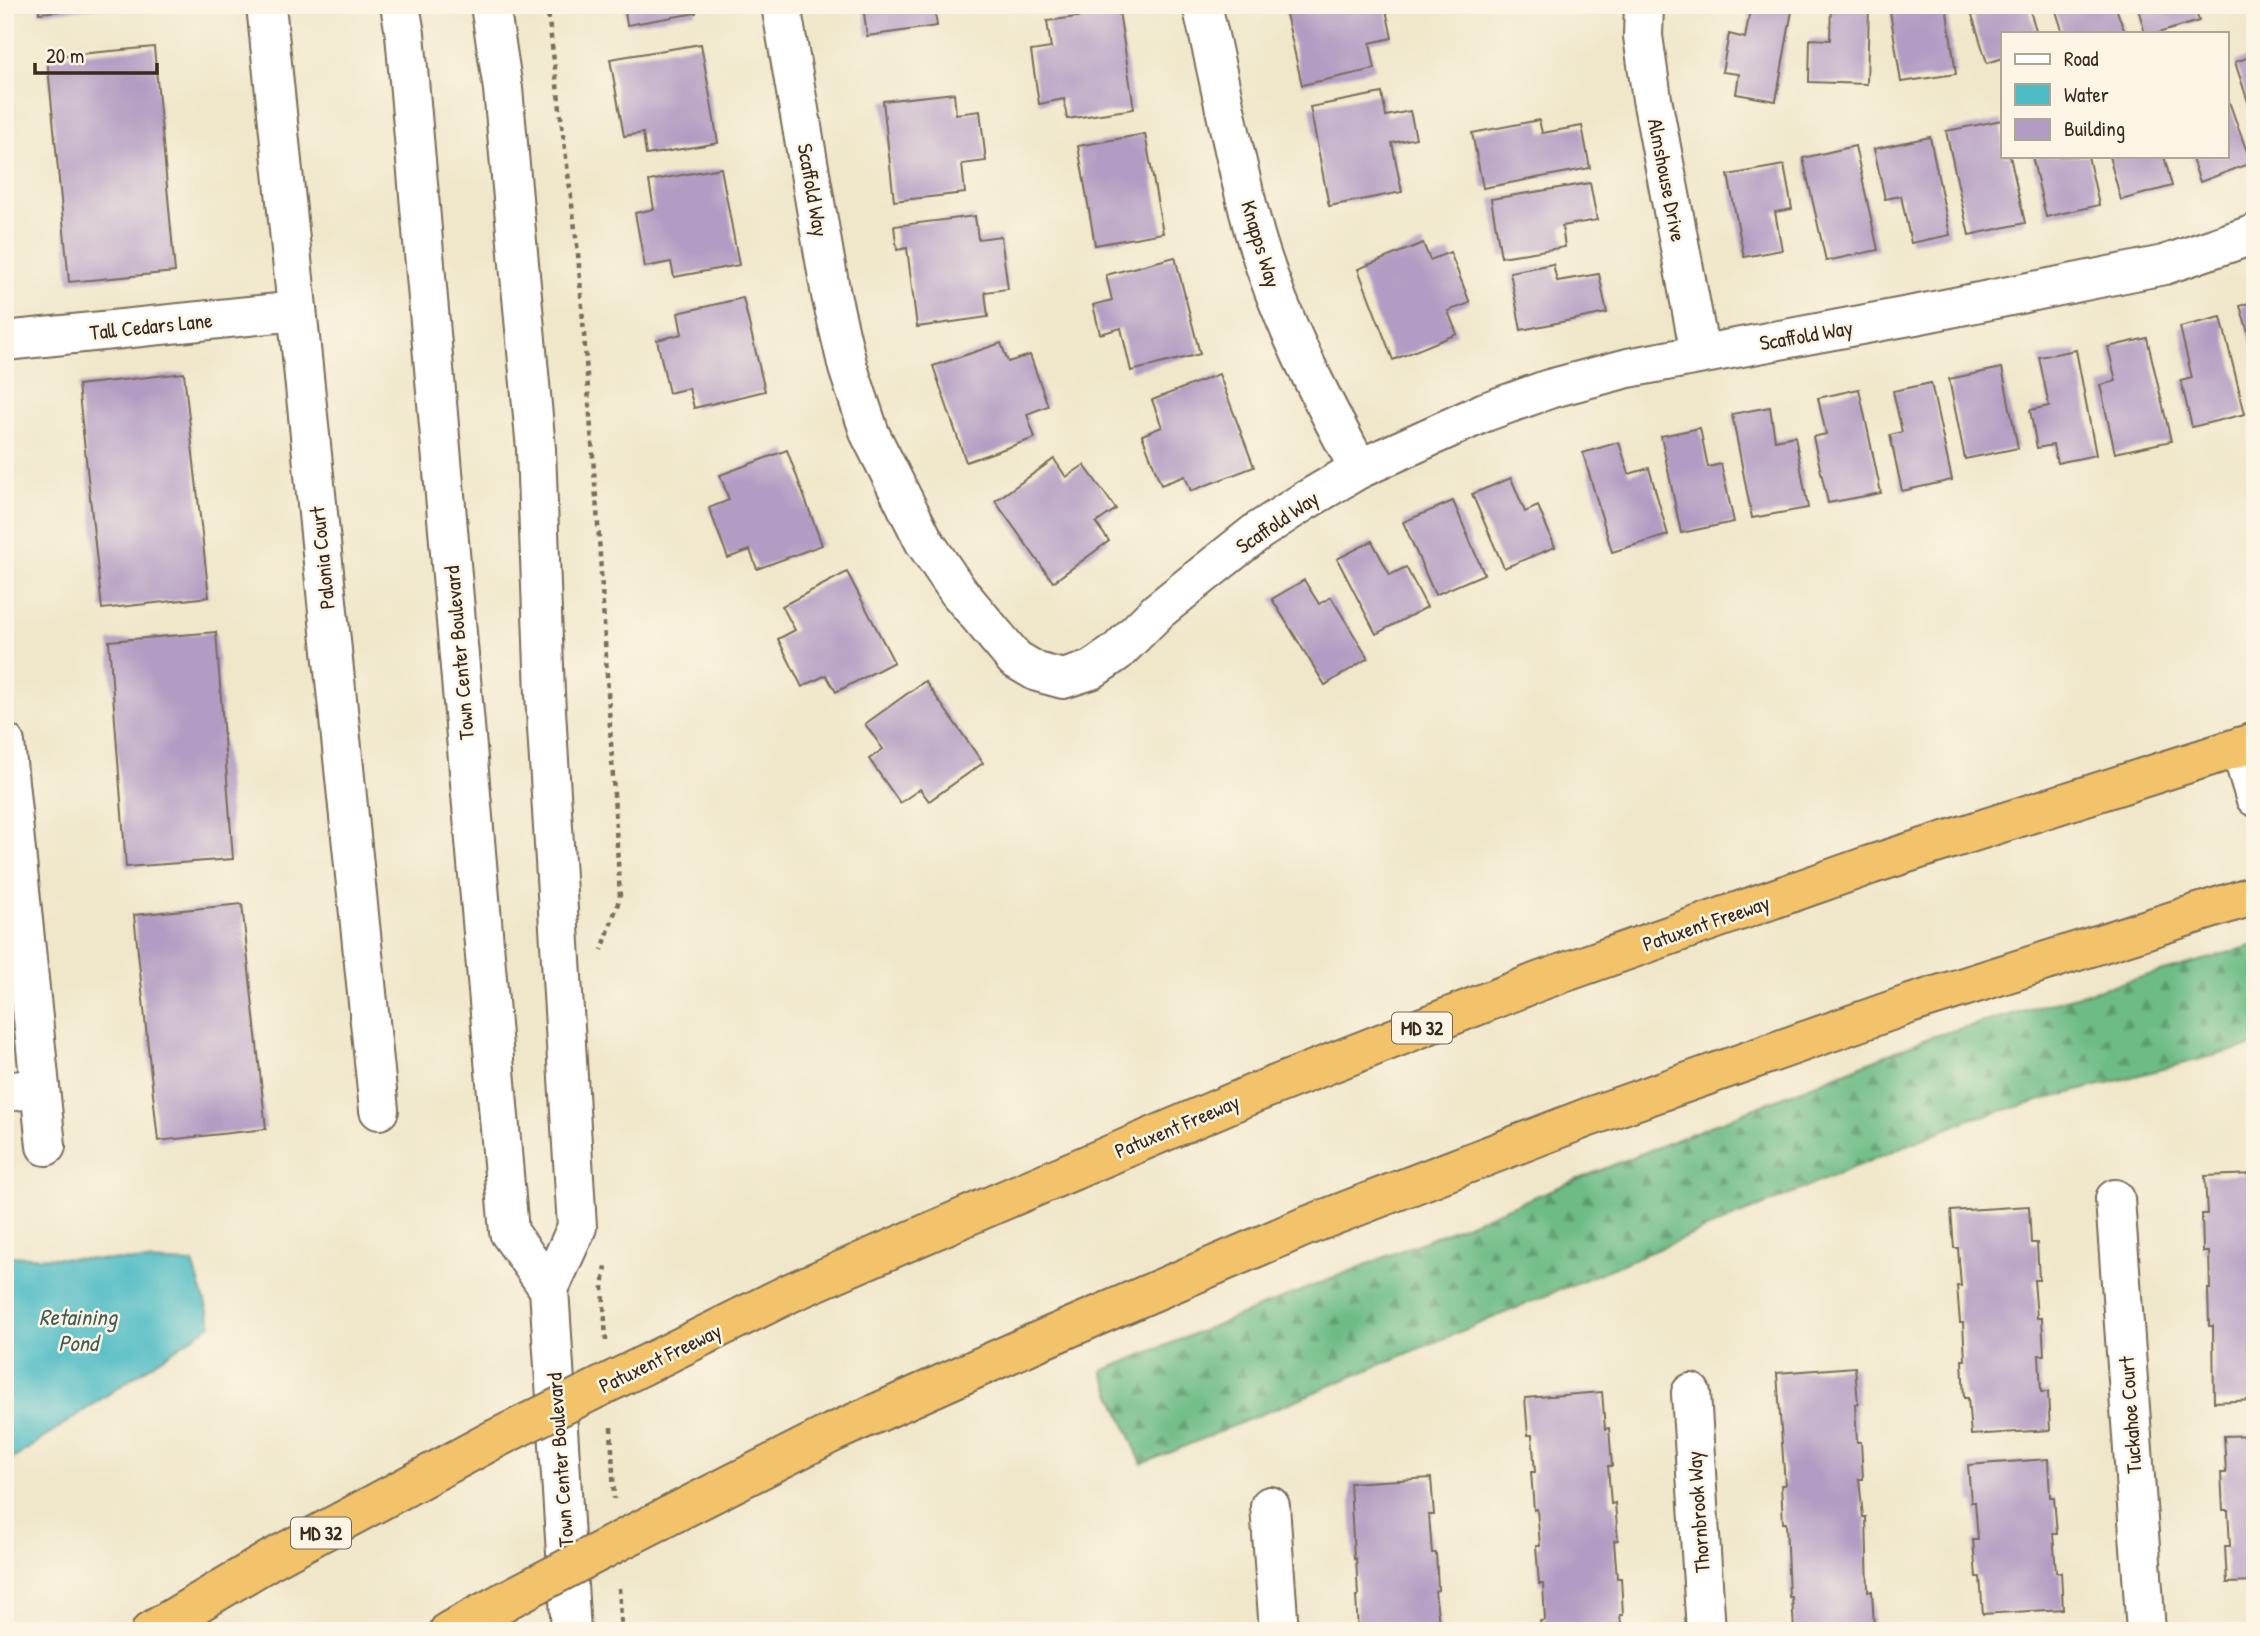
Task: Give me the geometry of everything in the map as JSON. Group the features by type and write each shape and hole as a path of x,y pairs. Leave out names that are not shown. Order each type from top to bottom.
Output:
{"highway":[{"name":"Patuxent Freeway","path":"151,1631 270,1560 493,1440 611,1367 1255,1093 1540,981 1870,865 2247,744"},
{"path":"449,1631 505,1601 623,1521 1304,1227 1586,1118 1910,1004 2255,895"}],"street":[{"name":"Palonia Court","path":"266,5 379,1111"},
{"name":"Town Center Boulevard","path":"400,5 405,34 509,1232 550,1289"},
{"name":"Town Center Boulevard","path":"490,5 503,89 536,449 545,708 577,1227 550,1289 571,1631"},
{"name":"Scaffold Way","path":"781,5 831,295 848,368 870,434 923,541 958,591 1014,659 1037,672 1063,679 1091,670 1117,652 1158,611 1257,532 1360,469 1485,412 1549,389 1628,368 2164,265 2255,234"},
{"name":"Knapps Way","path":"1202,5 1255,235 1286,324 1360,469"},
{"name":"Almshouse Drive","path":"1644,5 1643,36 1652,99 1700,354"},
{"name":"Tall Cedars Lane","path":"5,341 297,311"},
{"path":"5,743 23,1090 46,1146"},
{"path":"2247,744 2255,797"},
{"name":"Tuckahoe Court","path":"2115,1199 2146,1631"},
{"name":"Thornbrook Way","path":"1691,1393 1706,1631"},
{"path":"1270,1506 1279,1631"}],"path":[{"path":"547,5 578,253 600,552 620,897 602,950 603,963"},
{"path":"607,1261 603,1286 611,1367"},
{"path":"610,1424 623,1521"},
{"path":"619,1576 622,1631"}],"green space":[{"path":"2255,945 2255,1045 1970,1119 1142,1464 1102,1371 1931,1037"}],"water":[{"name":"Retaining Pond","path":"5,1256 193,1263 212,1324 5,1464"}],"building":[{"path":"39,5 104,5 104,7 39,13"},
{"path":"599,5 623,5 623,7 600,10"},
{"path":"624,5 694,5 696,13 627,25"},
{"path":"863,5 934,5 937,26 867,36"},
{"path":"1284,5 1385,5 1392,38 1370,43 1375,69 1302,85"},
{"path":"1751,5 1793,5 1776,101 1736,94 1739,74 1722,72 1729,34 1745,38"},
{"path":"1831,5 1869,5 1867,84 1809,82 1810,39 1830,40"},
{"path":"1889,5 1946,5 1956,74 1901,82"},
{"path":"1969,5 2028,5 2037,32 2001,32 2001,59 1987,63"},
{"path":"2054,5 2115,5 2125,32 2063,32"},
{"path":"2137,5 2194,5 2199,21 2161,32 2145,32"},
{"path":"1119,11 1134,109 1067,119 1064,99 1039,104 1031,51 1051,48 1047,21"},
{"path":"701,44 718,143 646,155 643,133 624,136 610,59"},
{"path":"154,47 175,272 69,282 47,57"},
{"path":"2255,55 2255,106 2250,108 2235,62"},
{"path":"954,93 956,114 980,111 986,161 962,164 965,193 894,201 883,101"},
{"path":"1382,93 1386,116 1410,111 1416,138 1392,143 1402,192 1329,206 1310,107"},
{"path":"2228,99 2251,163 2200,182 2192,158 2228,158"},
{"path":"1539,120 1542,133 1582,126 1590,168 1483,188 1472,133"},
{"path":"2001,120 2001,158 2010,158 2025,223 1969,235 1946,131"},
{"path":"1145,134 1163,233 1095,245 1078,146"},
{"path":"1930,137 1950,235 1911,243 1901,196 1885,199 1874,149"},
{"path":"1855,146 1878,250 1826,261 1803,158"},
{"path":"2032,158 2088,158 2099,205 2046,217"},
{"path":"2110,158 2165,158 2172,186 2121,200"},
{"path":"1784,165 1792,209 1775,212 1782,250 1744,257 1728,175"},
{"path":"721,168 739,265 674,277 671,262 645,267 635,213 654,209 649,181"},
{"path":"1590,183 1597,220 1562,226 1565,247 1501,257 1491,199"},
{"path":"975,216 978,239 1001,236 1008,289 985,292 988,317 917,327 907,248 897,250 894,226"},
{"path":"1423,243 1430,260 1450,252 1470,303 1448,311 1457,334 1393,360 1358,269"},
{"path":"1175,257 1200,354 1131,371 1121,328 1100,334 1093,305 1112,300 1106,275"},
{"path":"1553,264 1557,281 1599,274 1607,313 1521,330 1510,272"},
{"path":"743,298 765,391 694,408 689,388 669,393 657,340 682,334 678,313"},
{"path":"2255,301 2255,351 2254,351 2240,306"},
{"path":"2221,317 2245,414 2192,427 2181,381 2192,378 2180,327"},
{"path":"2147,338 2171,441 2115,453 2100,385 2116,381 2108,347"},
{"path":"1001,343 1008,362 1030,355 1048,406 1027,414 1035,438 966,462 933,366"},
{"path":"2076,350 2096,455 2057,463 2053,445 2037,448 2030,410 2049,406 2039,357"},
{"path":"2002,368 2018,448 1965,459 1949,379"},
{"path":"184,373 209,597 102,609 78,385"},
{"path":"1219,374 1254,467 1191,491 1185,476 1161,485 1142,435 1162,427 1152,400"},
{"path":"1931,383 1952,480 1902,491 1890,435 1902,432 1893,391"},
{"path":"1859,389 1881,493 1828,503 1813,437 1826,434 1818,398"},
{"path":"1770,407 1775,440 1795,436 1808,508 1752,518 1732,414"},
{"path":"1700,428 1708,467 1721,464 1734,522 1681,533 1661,436"},
{"path":"1619,442 1629,474 1649,468 1668,535 1612,552 1583,453"},
{"path":"787,450 822,545 757,569 750,550 728,558 709,508 729,500 720,475"},
{"path":"1054,459 1066,477 1084,465 1116,509 1096,523 1109,541 1053,582 995,501"},
{"path":"1511,478 1525,512 1538,506 1555,547 1504,568 1472,494"},
{"path":"1453,501 1484,574 1435,595 1403,522"},
{"path":"1372,541 1390,575 1406,567 1427,607 1376,634 1337,559"},
{"path":"847,572 894,662 836,692 826,675 802,687 778,639 795,630 782,606"},
{"path":"1304,580 1319,604 1331,597 1368,658 1325,685 1272,599"},
{"path":"216,632 233,859 126,867 109,641"},
{"path":"925,681 983,763 929,801 920,789 900,803 869,759 883,749 865,724"},
{"path":"242,904 266,1129 158,1141 134,915"},
{"path":"2255,1174 2255,1400 2214,1402 2213,1326 2209,1326 2209,1252 2203,1252 2202,1214 2207,1214 2205,1176"},
{"path":"2029,1206 2031,1243 2037,1243 2039,1280 2034,1280 2037,1318 2042,1318 2044,1355 2039,1355 2041,1392 2048,1392 2050,1430 1971,1435 1968,1398 1964,1398 1963,1323 1960,1323 1957,1286 1961,1286 1958,1248 1954,1248 1951,1211"},
{"path":"1855,1367 1857,1442 1861,1442 1863,1479 1859,1479 1863,1517 1866,1517 1868,1592 1872,1591 1874,1629 1794,1631 1792,1597 1789,1597 1786,1523 1783,1523 1781,1485 1785,1485 1777,1373"},
{"path":"1602,1392 1605,1429 1609,1428 1612,1466 1608,1466 1611,1504 1615,1503 1618,1540 1614,1541 1617,1578 1621,1578 1622,1631 1541,1631 1540,1621 1545,1620 1543,1584 1539,1584 1536,1546 1540,1546 1531,1472 1535,1472 1525,1398"},
{"path":"2255,1435 2255,1582 2227,1583 2225,1546 2230,1546 2228,1510 2223,1510 2221,1473 2226,1473 2224,1436"},
{"path":"2048,1459 2050,1497 2054,1497 2057,1534 2053,1534 2056,1572 2061,1572 2063,1609 1983,1614 1973,1540 1978,1540 1975,1502 1971,1502 1968,1465"},
{"path":"1431,1478 1434,1515 1429,1515 1432,1553 1436,1553 1438,1590 1435,1591 1440,1631 1358,1631 1350,1483"}]}
